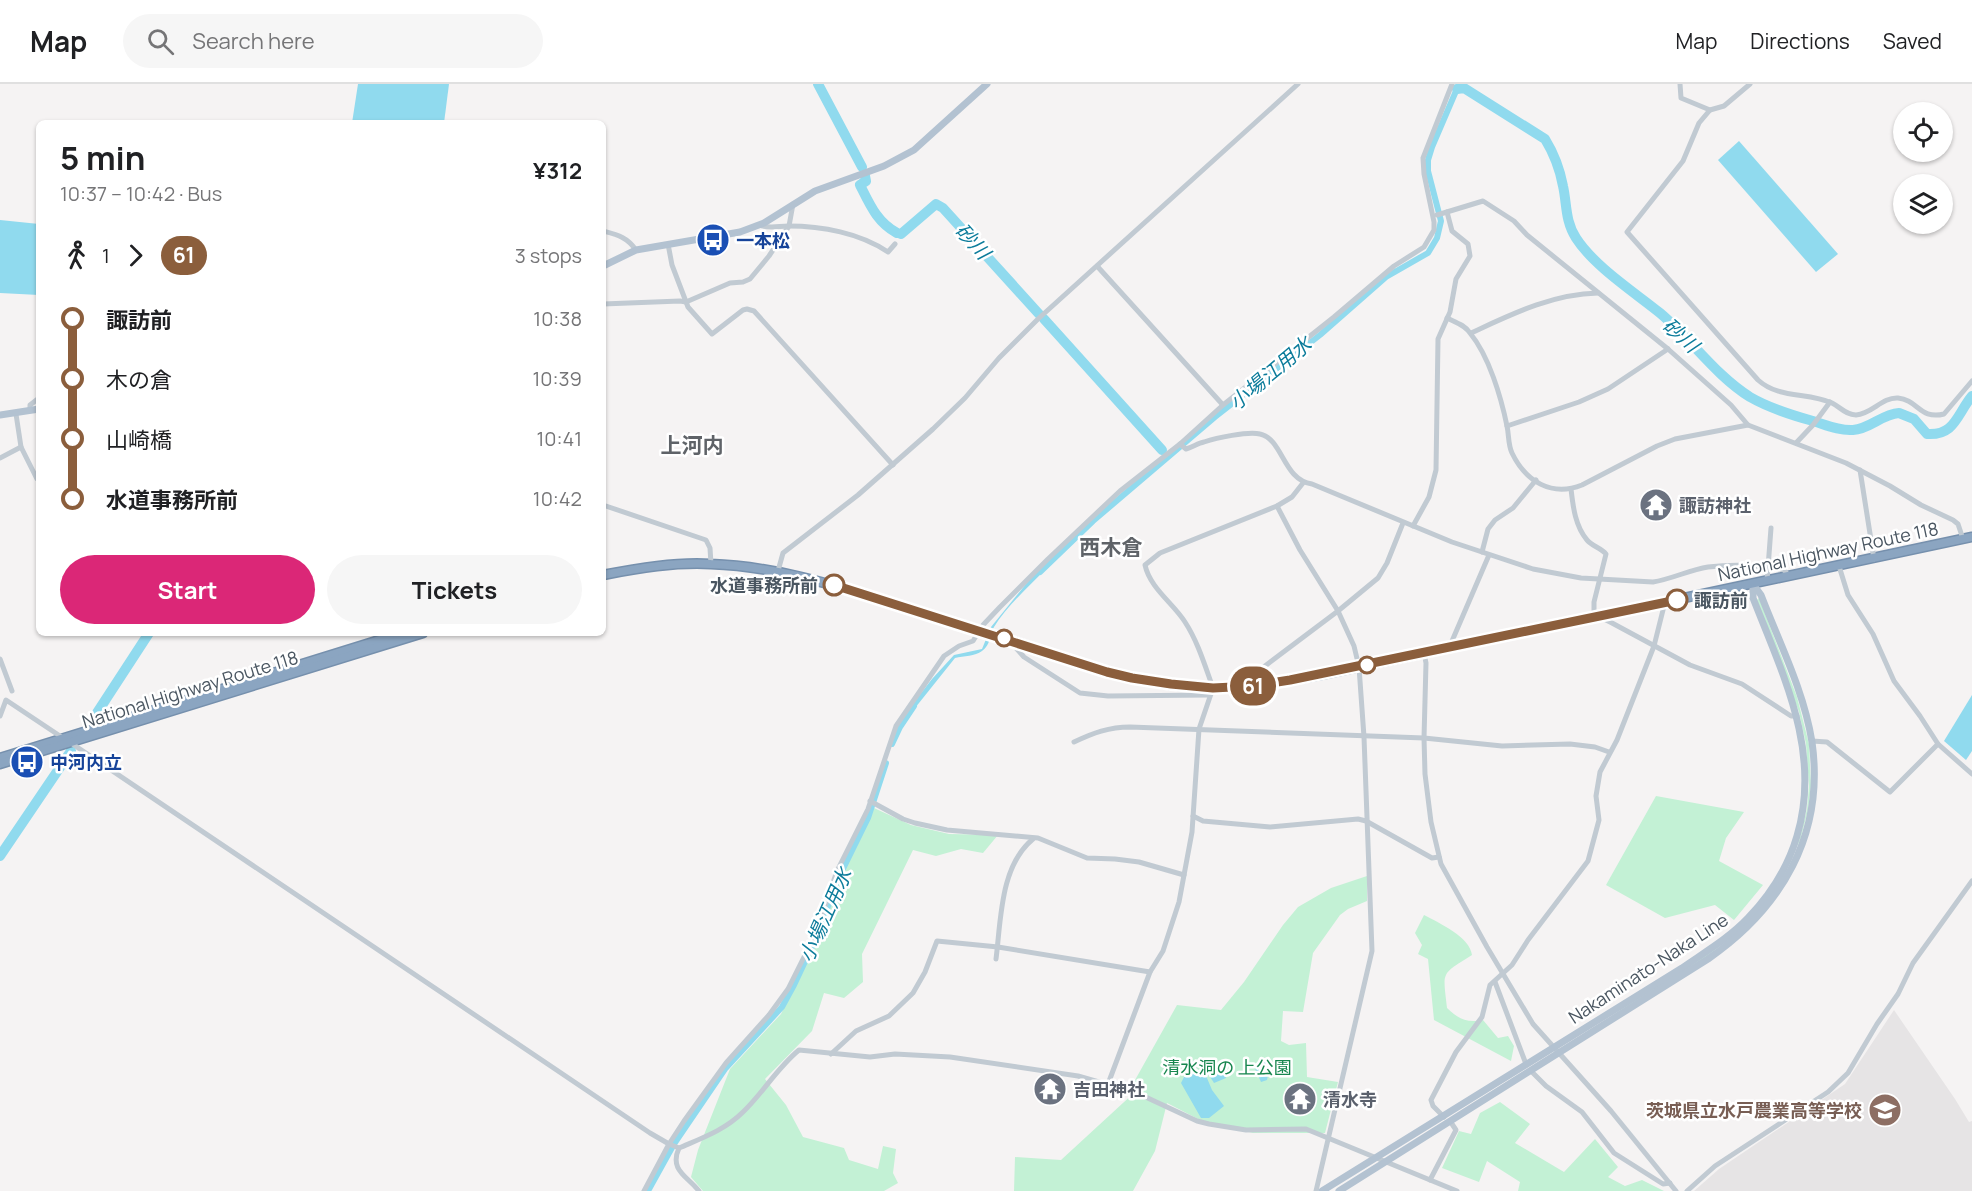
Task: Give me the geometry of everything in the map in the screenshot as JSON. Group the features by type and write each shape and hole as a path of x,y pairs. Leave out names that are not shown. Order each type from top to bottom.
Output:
{"highway":[{"name":"National Highway Route 118","path":"606,574 653,566 711,564 777,571 817,580 1107,672 1212,691 1281,682 1359,667 1972,537"},
{"name":"National Highway Route 118","path":"0,764 393,636"},
{"name":"National Highway Route 118","path":"0,758 68,741 413,636"}],"main road":[{"path":"606,265 636,250 740,232 760,225 824,187 884,166 914,150 987,84"},
{"path":"0,415 36,410"},
{"name":"Nakaminato-Naka Line","path":"1338,1191 1528,1067 1552,1048 1682,968 1724,939 1747,919 1766,896 1790,857 1798,832 1806,789 1805,758 1797,716 1753,598 1753,584"},
{"name":"Nakaminato-Naka Line","path":"1528,1067 1558,1054 1717,953 1737,938 1765,910 1787,878 1803,842 1813,789 1812,741 1793,678 1761,595 1753,584"},
{"name":"Nakaminato-Naka Line","path":"1322,1191 1447,1119"}],"street":[{"path":"777,571 783,553 840,510 893,465 965,398 999,358 1038,319 1298,84"},
{"path":"644,1191 726,1063 769,1015 788,988 815,934 837,871 873,803 891,738 901,717 944,656 959,646 974,641 1000,607 1120,491 1182,446 1223,405 1394,266 1424,247 1434,231 1434,222 1424,174 1424,158 1452,84"},
{"path":"1680,84 1681,98 1710,110"},
{"path":"1750,84 1724,106 1710,110 1699,123 1683,161 1627,232 1764,386 1782,393 1830,402 1850,414 1858,415 1888,399 1902,399 1910,401 1930,416 1944,414 1972,381"},
{"path":"1437,215 1483,201 1514,221 1527,235 1668,349 1731,405 1748,425 1796,442 1860,470 1921,505 1953,520 1958,524 1963,539"},
{"path":"606,304 686,302 730,283 750,279 789,226 793,204"},
{"path":"1413,526 1429,497 1436,470 1438,339 1448,318 1456,279 1468,261 1470,250 1468,244 1452,231 1446,213"},
{"path":"760,225 840,232 865,239 888,252 895,244"},
{"path":"606,232 623,236 636,250"},
{"path":"668,244 672,265 688,307 712,334 743,310 754,311 893,465"},
{"path":"1097,266 1223,405"},
{"path":"1471,333 1516,312 1557,298 1599,293"},
{"path":"1448,318 1471,333 1482,353 1498,389 1511,452 1523,470 1549,489 1570,489 1675,439 1748,425"},
{"path":"1507,426 1579,402 1608,389 1668,349"},
{"path":"30,411 30,405 36,400"},
{"path":"1796,442 1813,426 1830,402"},
{"path":"16,414 21,447 36,477"},
{"path":"1182,446 1252,433 1262,434 1270,440 1294,476 1303,483 1312,484 1403,523 1488,555 1554,574 1653,582 1707,567 1767,566 1784,570 1789,576"},
{"path":"0,458 21,447"},
{"path":"1860,470 1874,559"},
{"path":"1482,552 1488,529 1495,520 1513,508 1536,480"},
{"path":"1108,1084 1150,972 1163,951 1179,902 1193,816 1199,729 1212,691 1185,621 1154,584 1146,572 1145,565 1160,553 1277,506 1292,497 1303,483"},
{"path":"1570,489 1574,512 1584,536 1588,542 1606,554 1594,602 1598,616 1690,665 1742,684 1791,716 1797,716"},
{"path":"606,506 708,542 711,564"},
{"path":"1277,506 1300,550 1338,612 1354,646 1359,667 1364,737 1372,951 1317,1191"},
{"path":"1240,687 1338,612 1383,572 1403,523"},
{"path":"1767,581 1771,528"},
{"path":"1449,648 1488,555"},
{"path":"1839,566 1848,595 1874,634 1894,681 1938,744 1970,772 1972,764"},
{"path":"1430,1180 1456,1130 1433,1106 1431,1100 1456,1052 1482,1017 1490,985 1512,965 1587,861 1599,820 1597,782 1609,752 1617,740 1654,646 1665,602"},
{"path":"1014,641 1016,648 1024,657 1080,693 1108,696 1212,691"},
{"path":"1425,653 1424,738 1427,795 1434,841 1439,857 1527,1016 1552,1048 1611,1111 1676,1191"},
{"path":"0,659 12,691"},
{"path":"0,716 6,700 673,1146 680,1173 699,1191"},
{"path":"1074,742 1100,730 1115,727 1424,738 1502,746 1570,744 1595,747 1609,752"},
{"path":"1812,741 1827,742 1890,792 1938,744"},
{"path":"873,803 915,823 947,830 1038,838 1087,858 1139,862 1184,875"},
{"path":"1193,816 1203,821 1270,827 1352,819 1366,821 1432,858 1439,857"},
{"path":"996,959 1003,899 1009,878 1017,857 1025,845 1033,839"},
{"path":"1687,1191 1715,1166 1828,1092 1848,1073 1898,994 1913,963 1972,881"},
{"path":"831,1054 856,1031 889,1016 913,993 926,972 938,941 998,947 1150,972"},
{"path":"1495,982 1528,1067 1546,1086 1581,1112 1614,1153 1658,1182 1670,1183"},
{"path":"673,1146 714,1134 743,1112 799,1050 870,1057 895,1054 950,1057 1078,1076 1148,1097 1197,1121 1209,1124 1246,1130 1306,1129 1456,1191"}],"shaded area":[{"name":"茨城県立水戸農業高等学校","path":"1894,1010 1969,1122 1972,1121 1972,1191 1694,1191 1719,1169 1845,1084"}],"green space":[{"path":"1759,598 1797,697 1809,744 1811,786 1808,810 1800,841 1750,923 1702,960 1610,1017 1749,922 1799,841 1807,809 1809,786 1806,744 1799,712 1757,600"},
{"path":"1656,796 1744,812 1726,838 1719,861 1763,885 1734,920 1715,905 1665,918 1606,885"},
{"path":"874,808 911,825 949,834 998,835 983,853 961,849 936,856 913,850 862,954 863,982 844,998 824,993 812,1031 765,1079 786,1105 803,1137 844,1148 849,1160 878,1169 883,1146 896,1149 893,1173 898,1183 884,1191 703,1191 691,1177 698,1150 730,1069 781,1014 818,937 838,879"},
{"name":"清水洞の 上公園","path":"1367,876 1367,901 1340,915 1313,953 1303,1012 1283,1011 1281,1041 1289,1045 1306,1043 1307,1077 1338,1082 1325,1133 1253,1133 1200,1120 1167,1103 1155,1151 1133,1191 1014,1191 1015,1157 1061,1160 1136,1091 1130,1089 1177,1005 1221,1010 1298,907 1331,888"},
{"path":"1424,915 1445,926 1466,942 1472,955 1446,975 1447,1008 1463,1019 1483,1020 1498,1038 1508,1036 1514,1046 1511,1061 1434,1020 1428,959 1418,954 1422,945 1415,933"},
{"path":"1500,1102 1530,1124 1515,1143 1564,1172 1595,1139 1618,1167 1608,1177 1625,1186 1642,1180 1664,1191 1518,1191 1520,1182 1487,1161 1479,1182 1442,1168 1459,1131 1471,1134 1480,1113"}],"water":[{"path":"358,84 449,84 444,120 352,120"},
{"path":"1739,141 1838,254 1816,272 1718,160"},
{"path":"0,220 36,224 36,295 0,293"},
{"path":"1044,565 1047,568 999,619 985,649 976,654 955,658 911,713 908,710 954,655 982,649 991,627"},
{"path":"1972,695 1972,751 1966,760 1944,741"},
{"path":"1266,1062 1269,1071 1267,1080 1261,1082 1254,1066"},
{"path":"1222,1068 1226,1078 1214,1083 1207,1072"},
{"path":"1196,1070 1204,1071 1212,1090 1224,1106 1209,1118 1201,1118 1181,1083 1186,1073"}],"waterway":[{"name":"砂川","path":"818,84 862,167"},
{"name":"小場江用水","path":"1040,572 1093,521 1215,417 1320,335 1386,277 1428,253 1437,238 1441,221 1428,171 1428,160 1459,84"},
{"name":"砂川","path":"1457,89 1464,88 1545,139 1560,174 1570,225 1576,238 1593,259 1660,313 1714,368 1750,397 1780,411 1843,430 1859,429 1899,413 1914,419 1927,434 1936,434 1950,428 1972,396"},
{"name":"砂川","path":"865,176 866,181 860,185 871,206 884,224 897,233"},
{"name":"砂川","path":"901,234 936,204 943,208 1039,314"},
{"name":"砂川","path":"1044,319 1162,450"},
{"path":"91,722 147,636"},
{"name":"小場江用水","path":"892,744 914,706"},
{"path":"0,856 71,751"},
{"name":"小場江用水","path":"648,1191 674,1144 725,1069 782,1007 818,934 837,881 868,818 886,763"}],"bus line":[{"name":"61","path":"834,585 1107,672 1151,681 1213,688 1265,685 1677,600"}],"place":[{"name":"一本松","path":"713,240"},
{"name":"諏訪神社","path":"1656,505"},
{"name":"水道事務所前","path":"834,585"},
{"name":"諏訪前","path":"1677,600"},
{"name":"中河内立","path":"27,762"},
{"name":"吉田神社","path":"1050,1089"},
{"name":"清水寺","path":"1300,1099"},
{"name":"茨城県立水戸農業高等学校","path":"1885,1110"}],"district":[{"name":"上河内","path":"692,445"},
{"name":"西木倉","path":"1111,547"}]}
